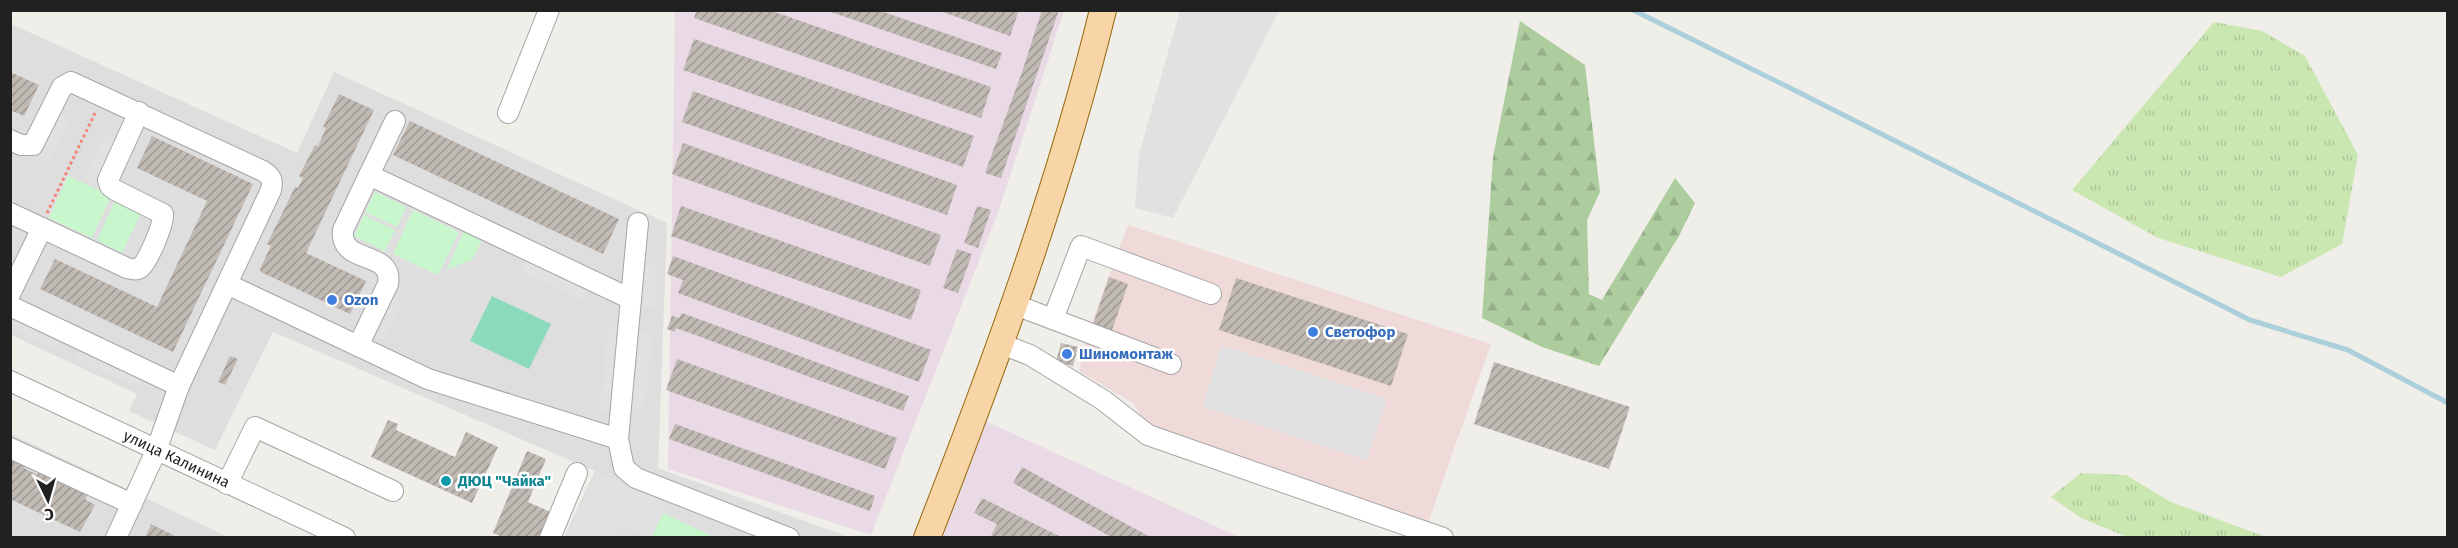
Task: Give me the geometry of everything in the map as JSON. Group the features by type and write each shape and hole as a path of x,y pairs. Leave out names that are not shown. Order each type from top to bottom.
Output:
{"main road":[{"path":"927,537 1046,208 1103,10"}],"street":[{"path":"508,113 549,10"},
{"path":"10,140 21,145 33,146 66,83 77,83 270,176 272,181 271,190 178,386 156,451 116,537"},
{"path":"10,213 127,268 135,270 141,267 163,224 163,214 115,190 110,186 108,180 139,112"},
{"path":"358,346 388,284 389,275 387,269 380,264 348,249 342,238 343,230 395,121"},
{"path":"369,175 631,298"},
{"path":"638,223 618,439 624,468 636,478 789,537"},
{"path":"10,294 41,227"},
{"path":"1053,319 1081,246 1211,294"},
{"path":"227,284 428,379 618,439"},
{"path":"1013,304 1171,364"},
{"path":"10,306 178,386"},
{"path":"999,343 1029,355 1103,400 1148,435 1443,537"},
{"name":"улица Калинина","path":"10,381 156,451 345,537"},
{"path":"227,484 255,427 393,491"},
{"path":"10,448 132,504"},
{"path":"550,537 577,473"}],"path":[{"path":"41,227 103,95"}],"shaded area":[{"path":"1180,10 1279,11 1173,218 1135,208 1139,154"},
{"path":"675,11 1064,11 999,210 871,535 668,469"},
{"path":"11,24 297,153 334,72 667,223 658,468 843,535 842,538 564,537 595,471 273,332 215,450 129,411 137,394 11,335"},
{"path":"60,113 70,117 49,163 38,158"},
{"path":"105,134 115,139 94,184 83,179"},
{"path":"1128,225 1491,344 1428,523 1151,431 1133,403 1079,371 1088,332"},
{"path":"526,260 587,289 582,301 520,272"},
{"path":"646,265 658,266 654,307 643,306"},
{"path":"393,298 403,303 385,341 375,336"},
{"path":"10,315 60,338 55,349 11,328"},
{"path":"608,327 619,328 611,413 600,412"},
{"path":"640,331 652,332 645,408 633,407"},
{"path":"1222,345 1387,399 1367,460 1202,407"},
{"path":"81,348 144,378 139,388 76,359"},
{"path":"983,420 1239,537 941,538"},
{"path":"11,434 228,537 11,537"},
{"path":"598,472 667,504 651,537 646,537 620,525 613,537 567,537"}],"green space":[{"path":"1520,21 1585,65 1600,192 1587,220 1589,294 1602,300 1675,178 1695,203 1679,236 1599,366 1542,347 1482,318 1493,157"},
{"path":"2214,22 2262,31 2305,56 2358,155 2342,244 2281,277 2158,238 2072,190"},
{"path":"68,176 111,196 92,238 49,218"},
{"path":"375,192 406,207 397,227 365,212"},
{"path":"116,199 142,211 122,253 97,240"},
{"path":"413,210 459,232 438,275 393,254"},
{"path":"364,215 395,230 385,251 354,236"},
{"path":"465,229 483,238 472,260 447,269"},
{"path":"492,296 551,324 529,369 470,341"},
{"path":"2081,473 2126,475 2171,502 2266,537 2127,537 2081,518 2051,497"},
{"path":"663,513 714,537 652,537"}],"building":[{"path":"697,10 769,10 991,87 981,118 694,18"},
{"path":"878,10 1002,53 996,69 828,11"},
{"path":"937,10 1019,10 1010,36"},
{"path":"1042,10 1059,10 1001,178 985,173"},
{"path":"694,39 974,136 963,167 683,70"},
{"path":"10,72 39,85 24,116 10,110"},
{"path":"693,91 957,185 947,215 682,122"},
{"path":"339,94 374,110 306,253 366,281 350,314 261,272 260,269 271,246 267,244 295,187 298,188 303,178 299,176 315,145 318,146 326,128 323,127"},
{"path":"410,121 619,219 603,254 393,155"},
{"path":"152,136 253,184 173,352 40,289 55,259 157,307 207,201 137,168"},
{"path":"683,143 941,235 930,266 672,174"},
{"path":"681,206 921,290 911,320 671,236"},
{"path":"977,206 991,210 978,248 964,243"},
{"path":"957,249 972,254 958,293 943,288"},
{"path":"673,256 931,350 919,382 678,293 683,280 667,274"},
{"path":"1109,277 1128,284 1110,336 1091,330"},
{"name":"Светофор","path":"1236,278 1408,334 1391,386 1219,330"},
{"path":"682,313 909,396 903,411 676,328 675,332 667,329 672,316 679,318"},
{"name":"Шиномонтаж","path":"1061,343 1078,347 1073,366 1056,362"},
{"path":"230,356 238,359 225,385 218,382"},
{"path":"677,359 897,438 885,469 666,390"},
{"path":"1494,362 1630,407 1609,469 1474,424"},
{"path":"388,420 398,424 396,430 455,457 466,432 498,447 472,503 371,457"},
{"path":"675,424 875,496 870,511 669,439"},
{"path":"527,451 546,459 528,502 555,514 546,538 505,538 493,533"},
{"path":"10,454 28,462 24,468 38,475 40,468 88,494 85,499 95,505 80,532 10,499"},
{"path":"1022,467 1152,538 1113,538 1013,483"},
{"path":"982,498 1063,538 990,538 997,524 974,513"},
{"path":"151,524 179,538 145,538"}],"waterway":[{"path":"1633,10 2250,320 2348,350 2448,403"}],"place":[{"name":"Ozon","path":"332,300"},
{"name":"Светофор","path":"1313,332"},
{"name":"Шиномонтаж","path":"1067,354"},
{"name":"ДЮЦ \"Чайка\"","path":"446,481"}]}
